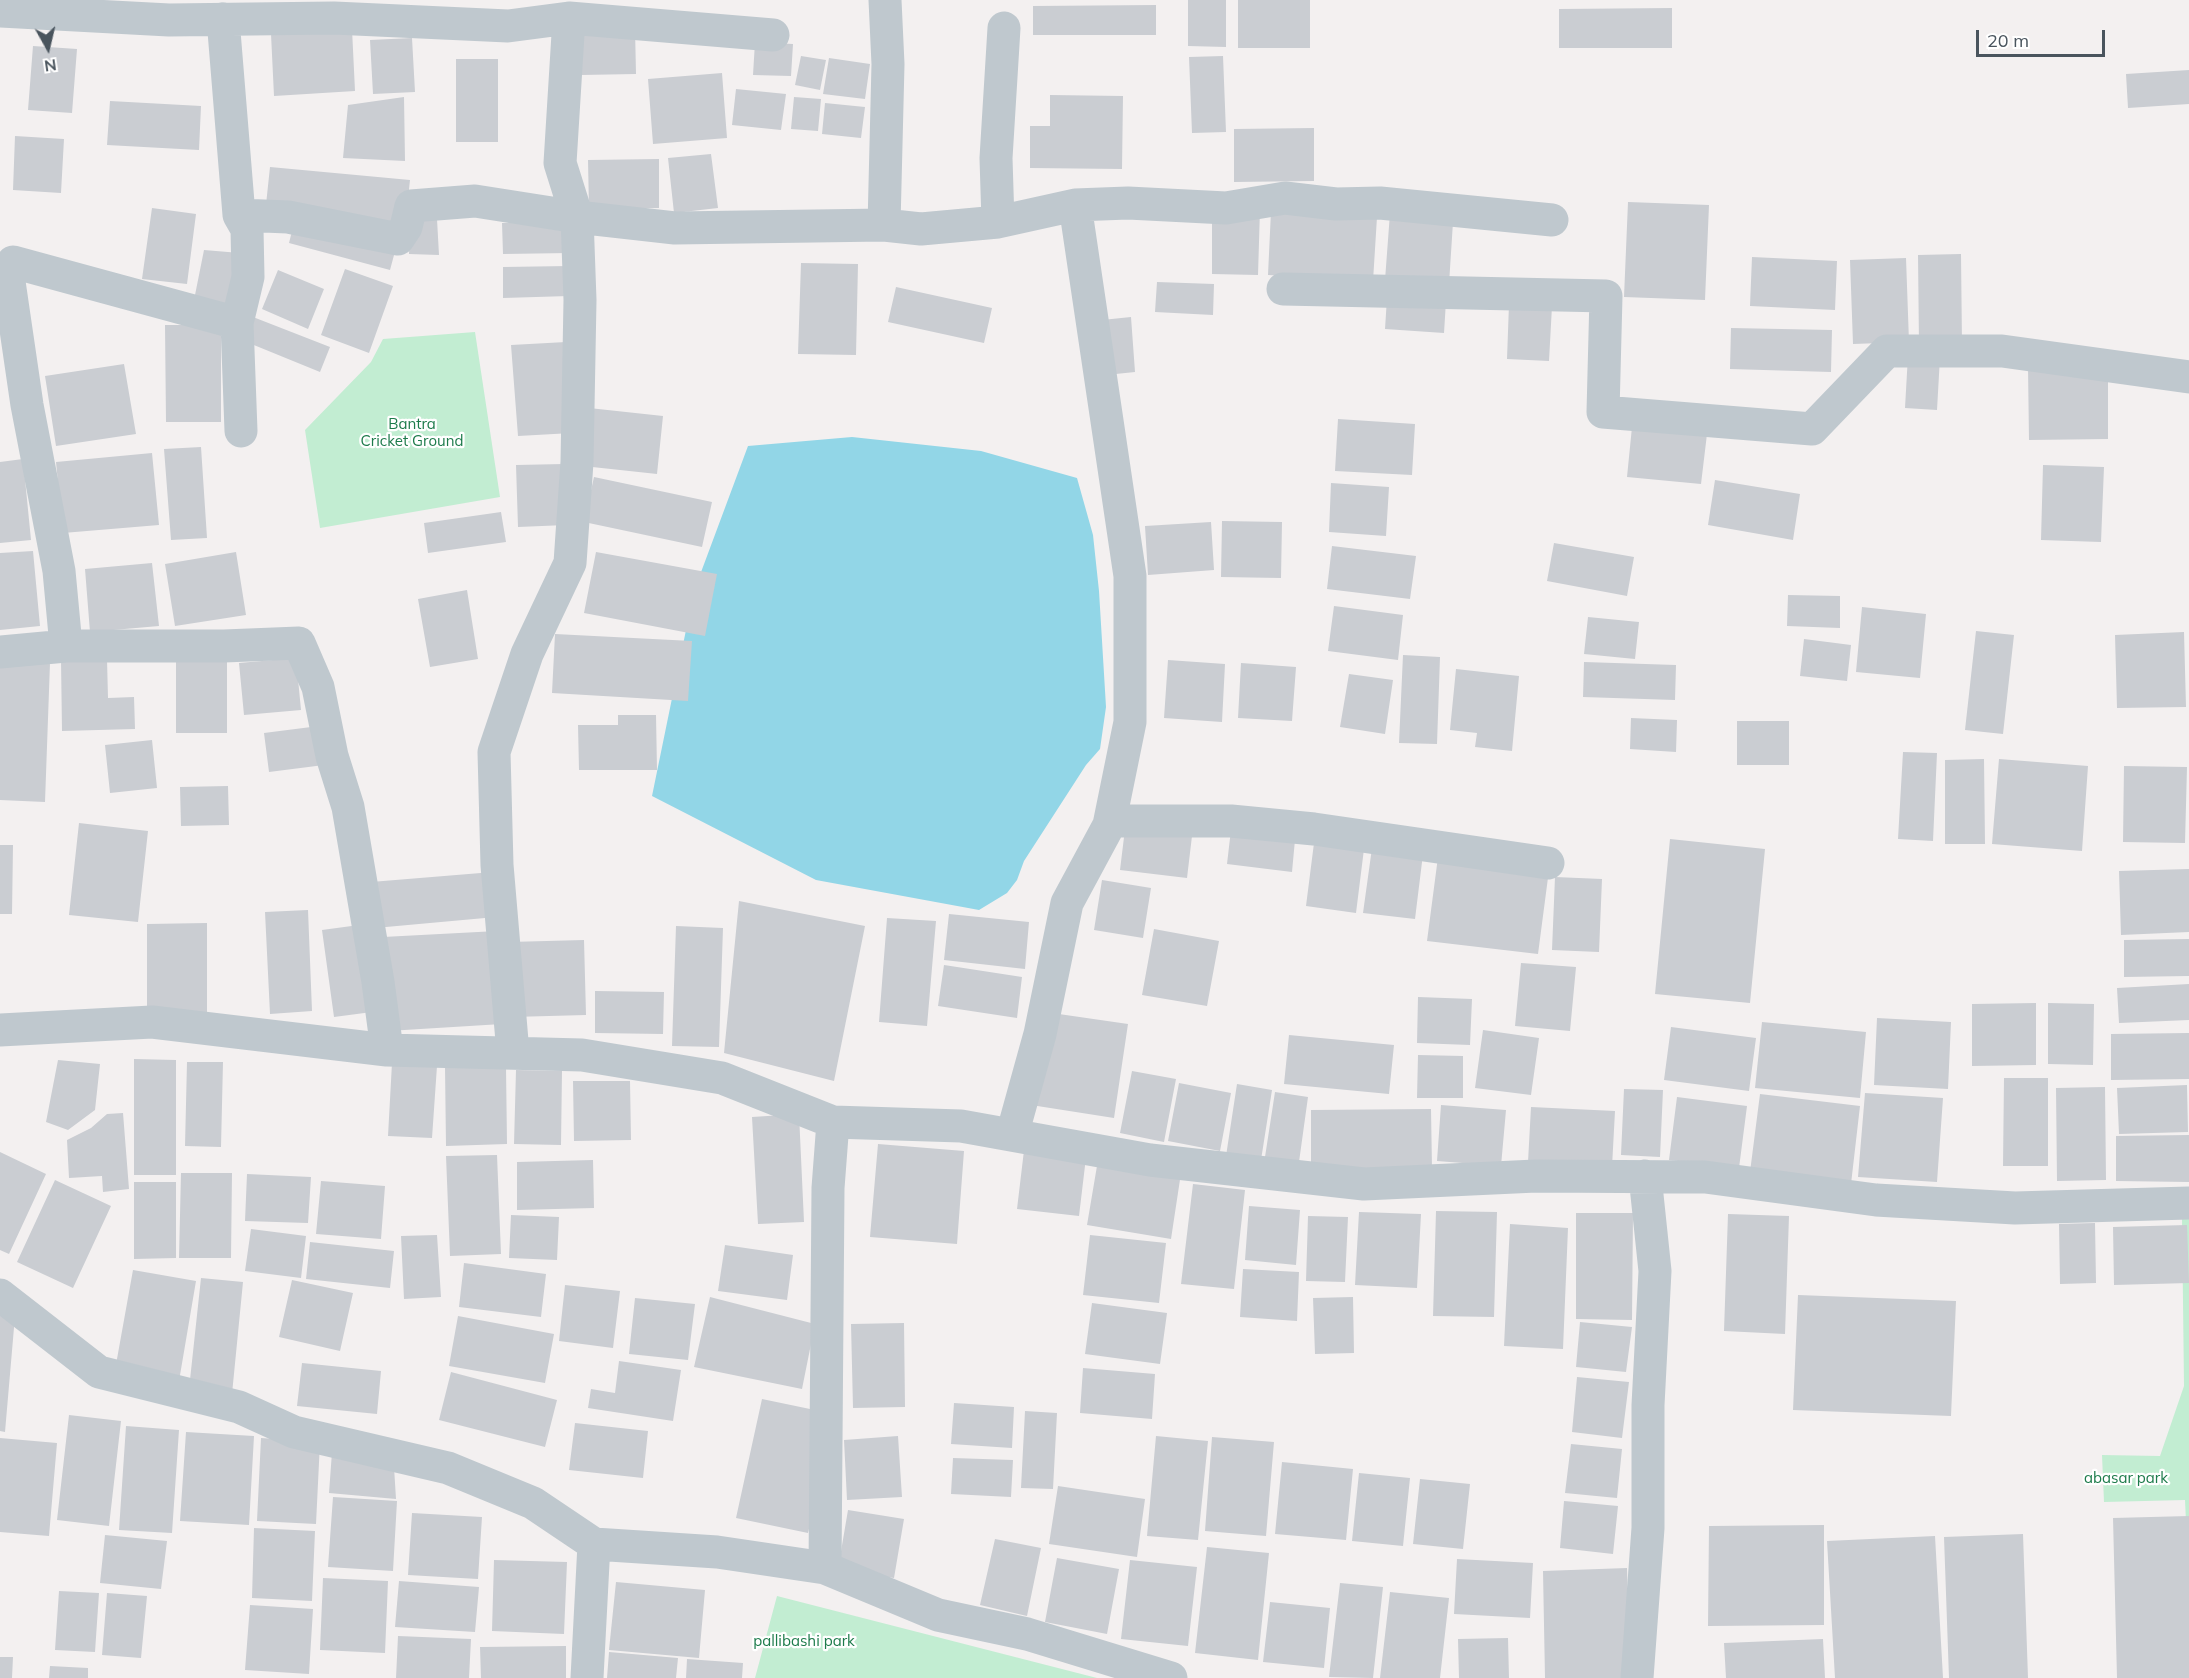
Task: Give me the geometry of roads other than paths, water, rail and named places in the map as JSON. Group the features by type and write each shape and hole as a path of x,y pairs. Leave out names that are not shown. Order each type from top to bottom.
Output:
{"street":[{"path":"884,225 888,64 885,0"},
{"path":"0,11 169,20 223,19 294,9 334,18 508,26 569,18 773,35"},
{"path":"513,1053 497,865 494,752 527,654 570,563 577,462 580,300 577,218 560,163 569,18"},
{"path":"223,19 239,215 248,229 248,278 237,323 241,431"},
{"path":"998,222 996,158 1004,28"},
{"path":"239,215 288,217 398,239 406,227 411,206 475,201 577,218 675,228 884,225 921,229 998,222 1076,206 1128,203 1226,208 1285,198 1336,204 1380,202 1552,220"},
{"path":"1012,1135 1040,1034 1067,903 1111,821 1130,722 1130,576 1076,206"},
{"path":"66,646 59,572 27,405 8,275 12,262 237,323"},
{"path":"1283,289 1606,296 1603,412 1812,429 1887,351 2002,351 2189,377"},
{"path":"0,652 66,646 224,646 299,643 318,687 332,756 348,807 378,982 387,1050"},
{"path":"1111,821 1231,821 1314,829 1548,863"},
{"path":"0,1030 152,1022 387,1050 582,1055 722,1078 833,1122 961,1126 1150,1160 1364,1184 1536,1176 1645,1176 1705,1178 1876,1200 2015,1208 2189,1203"},
{"path":"825,1569 828,1188 833,1122"},
{"path":"1637,1678 1648,1528 1648,1405 1655,1271 1645,1176"},
{"path":"0,1295 99,1372 239,1407 294,1432 448,1468 533,1503 594,1544 717,1552 825,1569 938,1615 1027,1634 1171,1678"},
{"path":"587,1678 594,1544"}],"water":[{"path":"852,437 981,451 1077,478 1093,535 1106,707 1100,749 1086,765 1024,861 1017,880 1007,893 979,910 816,880 652,796 694,591 748,446"}],"park label":[{"name":"Bantra Cricket Ground","path":"412,432"},
{"name":"abasar park","path":"2126,1478"},
{"name":"pallibashi park","path":"804,1641"}]}
